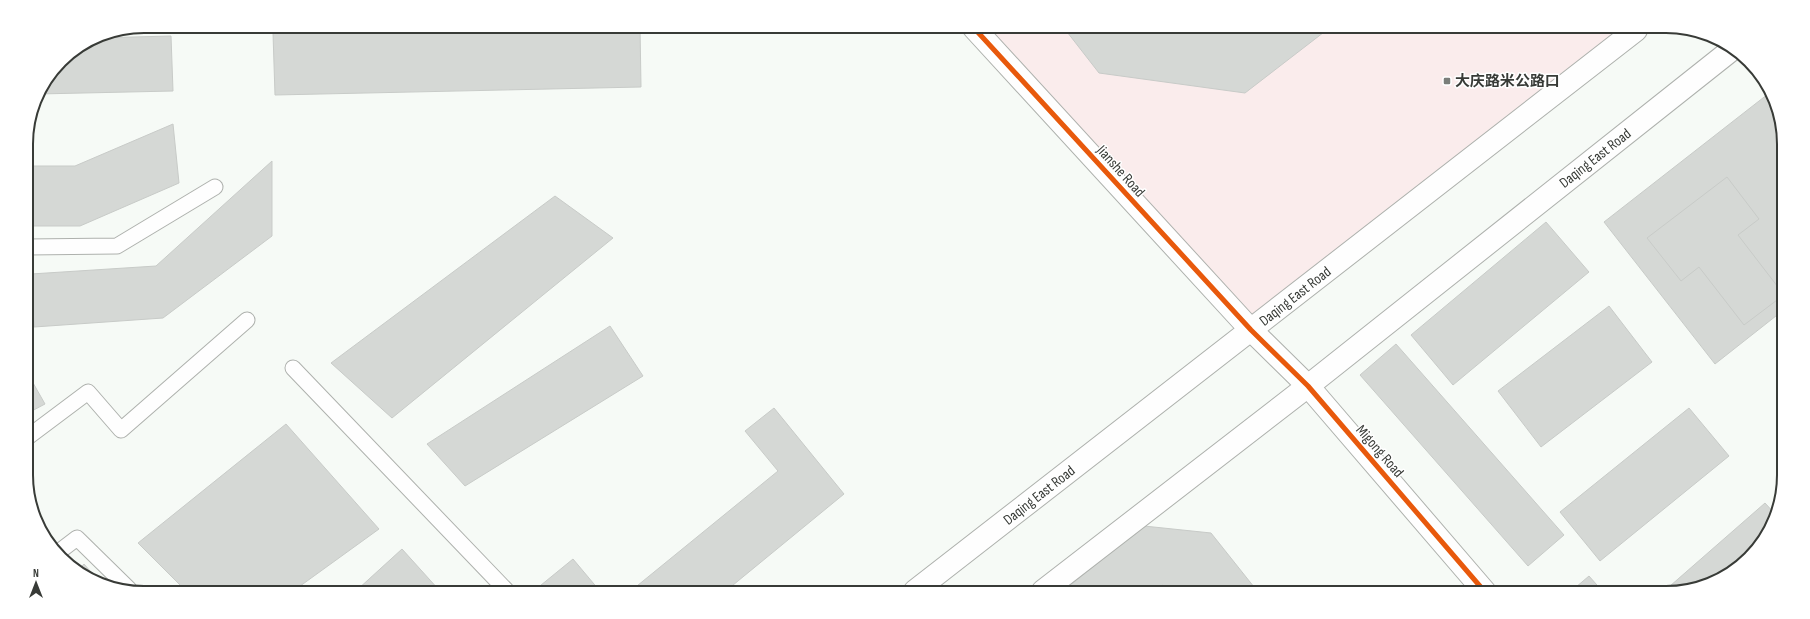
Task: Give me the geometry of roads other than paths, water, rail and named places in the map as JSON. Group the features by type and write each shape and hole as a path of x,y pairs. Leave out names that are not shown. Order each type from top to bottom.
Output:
{"main road":[{"name":"Jianshe Road","path":"979,33 1251,330"},
{"name":"Daqing East Road","path":"921,586 1632,33"},
{"name":"Daqing East Road","path":"1049,586 1308,386 1728,52"},
{"name":"Migong Road","path":"1251,330 1308,386 1480,586"}],"lane":[{"path":"33,247 117,246 215,187"},
{"path":"33,432 88,392 121,430 247,320"},
{"path":"293,368 502,586"},
{"path":"62,550 77,538 124,584"}],"place":[{"name":"大庆路米公路口","path":"1447,81"}]}
